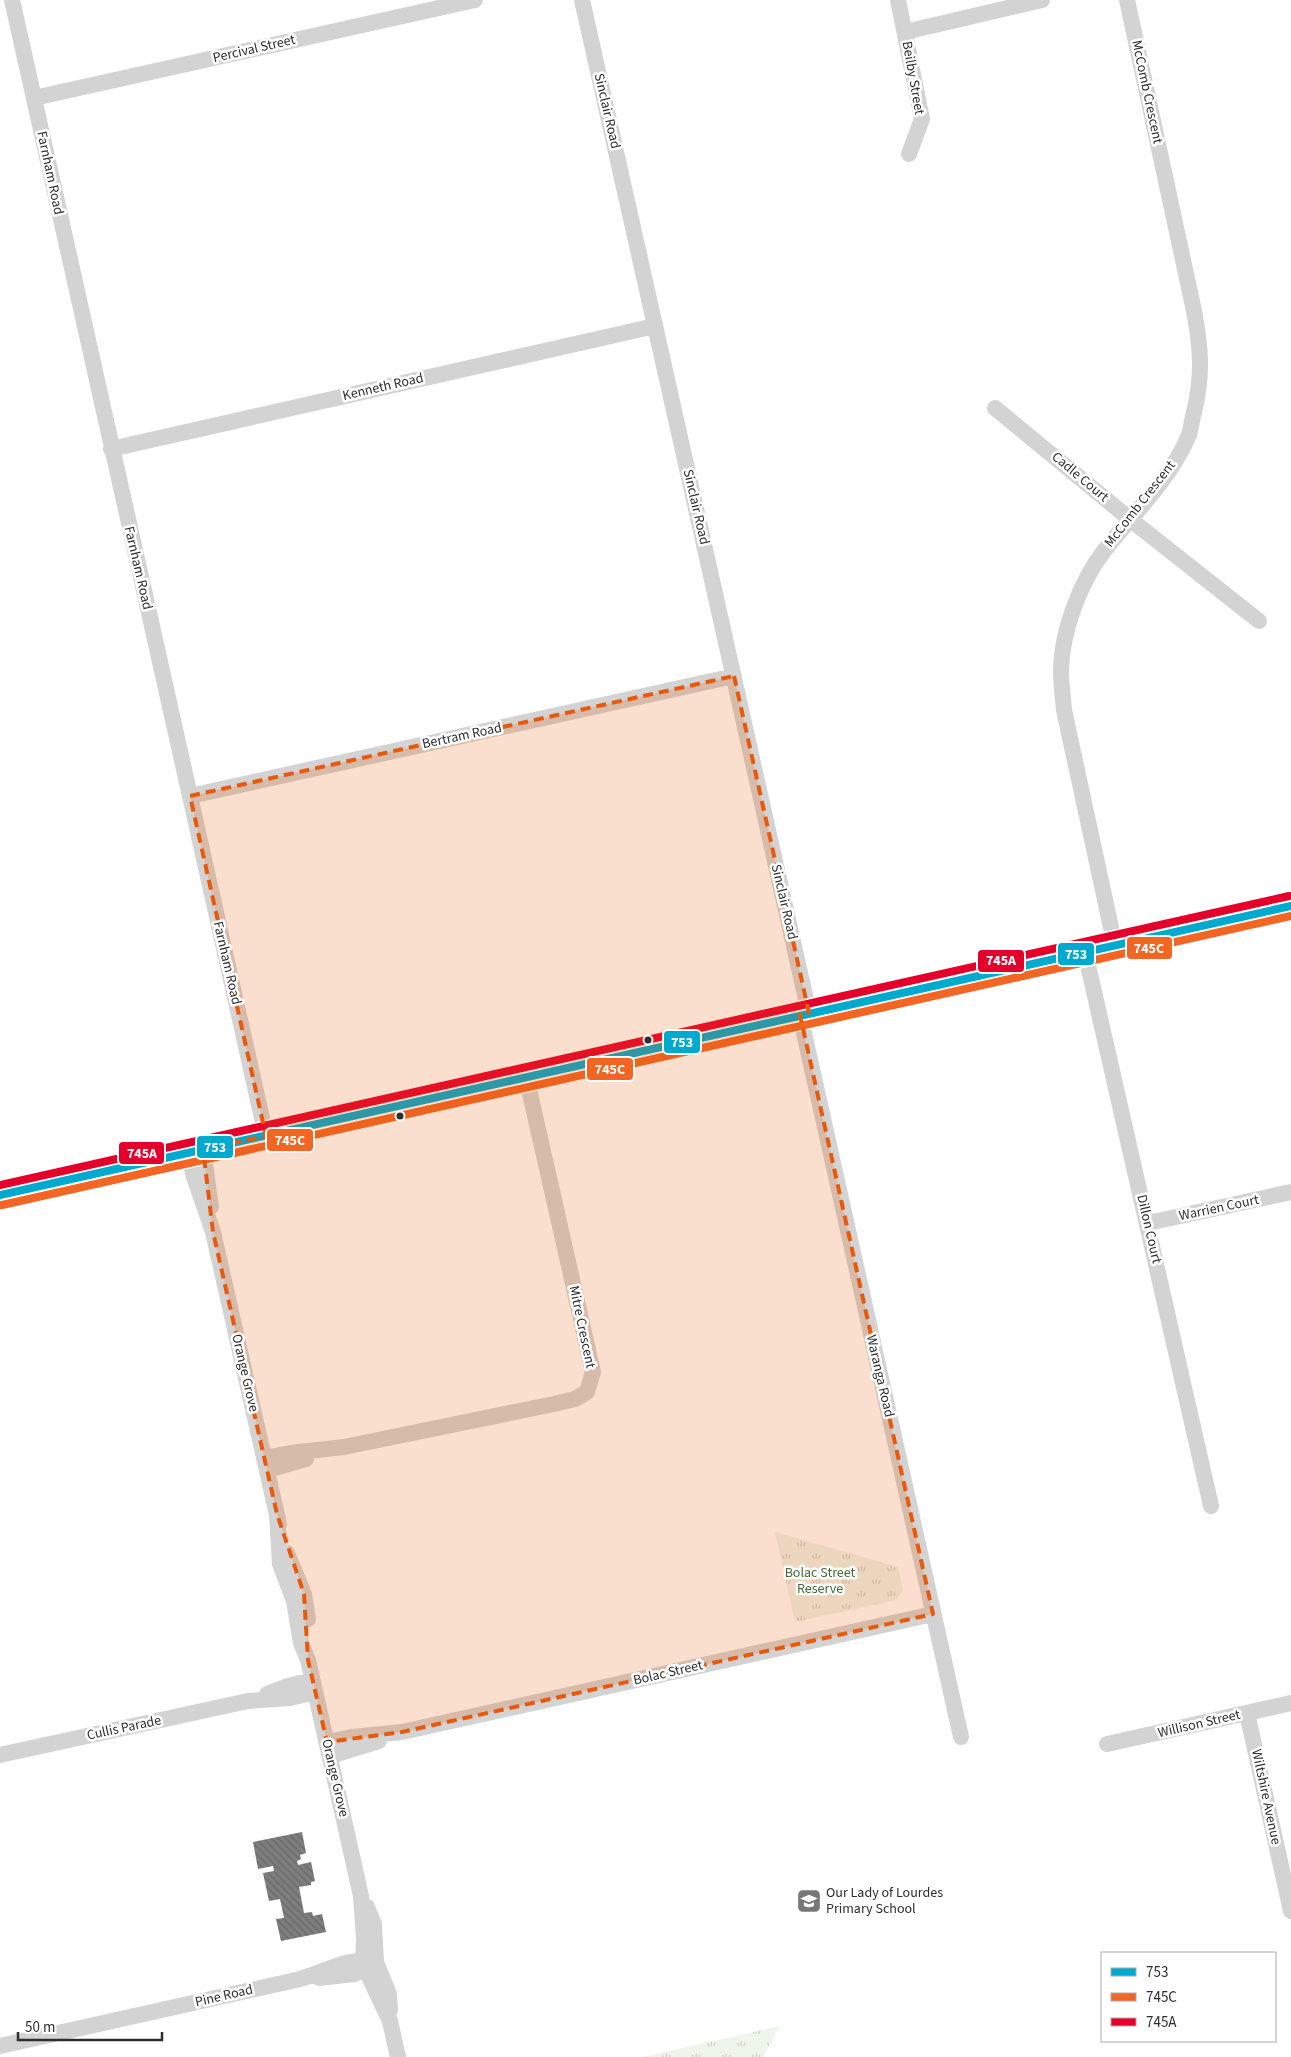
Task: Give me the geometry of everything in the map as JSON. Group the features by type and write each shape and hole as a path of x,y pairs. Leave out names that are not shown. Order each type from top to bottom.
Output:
{"main road":[{"path":"0,1194 1291,906"}],"street":[{"name":"Farnham Road","path":"12,0 266,1136"},
{"name":"Percival Street","path":"34,98 475,0"},
{"name":"Sinclair Road","path":"582,0 734,676 805,1014"},
{"name":"Beilby Street","path":"898,0 922,120 909,154"},
{"path":"905,32 1042,0"},
{"name":"McComb Crescent","path":"1116,946 1064,710 1061,671 1074,607 1084,584 1102,553 1131,520 1172,466 1189,434 1198,395 1201,370 1200,343 1194,311 1127,0"},
{"name":"Kenneth Road","path":"111,449 655,326"},
{"name":"Cadle Court","path":"995,408 1131,520 1259,621"},
{"name":"Bertram Road","path":"190,796 734,676"},
{"name":"Dillon Court","path":"1085,952 1211,1506"},
{"name":"Waranga Road","path":"805,1014 961,1737"},
{"name":"Mitre Crescent","path":"265,1464 554,1404 575,1399 587,1392 593,1372 526,1076"},
{"name":"Orange Grove","path":"196,1151 208,1174 213,1232 276,1514 290,1564 304,1594 310,1637 308,1660 361,1896 374,1924 368,1964 389,1994 390,2021 398,2057"},
{"name":"Warrien Court","path":"1148,1223 1291,1192"},
{"name":"Bolac Street","path":"328,1749 352,1737 402,1732 933,1614"},
{"name":"Cullis Parade","path":"0,1755 248,1701 288,1686 314,1686"},
{"name":"Willison Street","path":"1108,1744 1291,1703"},
{"name":"Wiltshire Avenue","path":"1248,1713 1291,1911"},
{"name":"Pine Road","path":"0,2046 301,1978 333,1966 368,1964"}],"highlighted area":[{"path":"734,676 809,1013 800,1015 933,1614 402,1732 327,1742 308,1660 304,1594 277,1514 213,1232 203,1149 266,1136 190,796"}],"green space":[{"name":"Bolac Street Reserve","path":"775,1532 898,1567 903,1590 896,1600 795,1622"},
{"path":"780,2026 763,2057 642,2057"}],"building":[{"path":"302,1832 306,1853 300,1855 301,1859 297,1861 298,1865 311,1862 315,1881 311,1882 311,1885 299,1887 304,1913 312,1912 313,1916 322,1914 326,1932 281,1941 276,1919 284,1918 280,1899 269,1901 263,1873 274,1871 273,1866 258,1869 253,1842"}],"transit line":[{"name":"745A","path":"0,1185 1289,896"},
{"name":"753","path":"0,1195 1291,906"},
{"name":"745C","path":"2,1205 1291,916"}],"place":[{"name":"Our Lady of Lourdes Primary School","path":"809,1901"}]}
